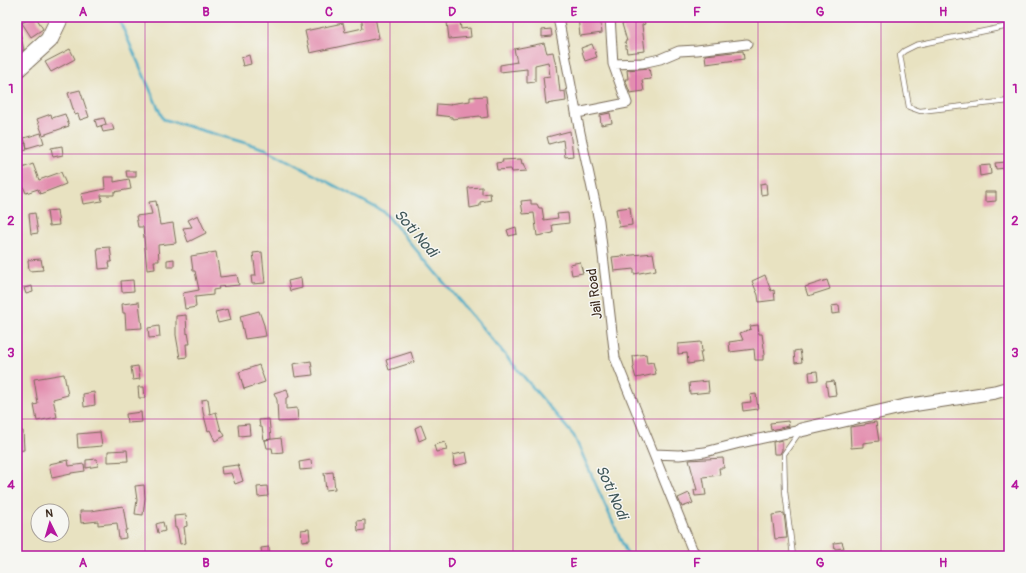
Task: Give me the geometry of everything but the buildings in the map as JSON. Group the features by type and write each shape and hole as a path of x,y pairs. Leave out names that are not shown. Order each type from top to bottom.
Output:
{"highway":[{"path":"17,69 49,40 60,17"}],"street":[{"name":"Jail Road","path":"558,17 599,221 615,358 692,549 697,556"},
{"path":"577,113 627,103 613,64 610,17"},
{"path":"613,64 642,63 660,59 679,51 747,44"},
{"path":"654,454 679,455 705,452 905,406 996,392 1009,388"}],"lane":[{"path":"1009,26 916,45 904,51 900,55 909,107 920,112 1009,101"},
{"path":"793,556 786,492 784,454 801,430"}],"waterway":[{"name":"Soti Nodi","path":"118,17 163,119 266,149 384,212 574,436 628,556"}]}
